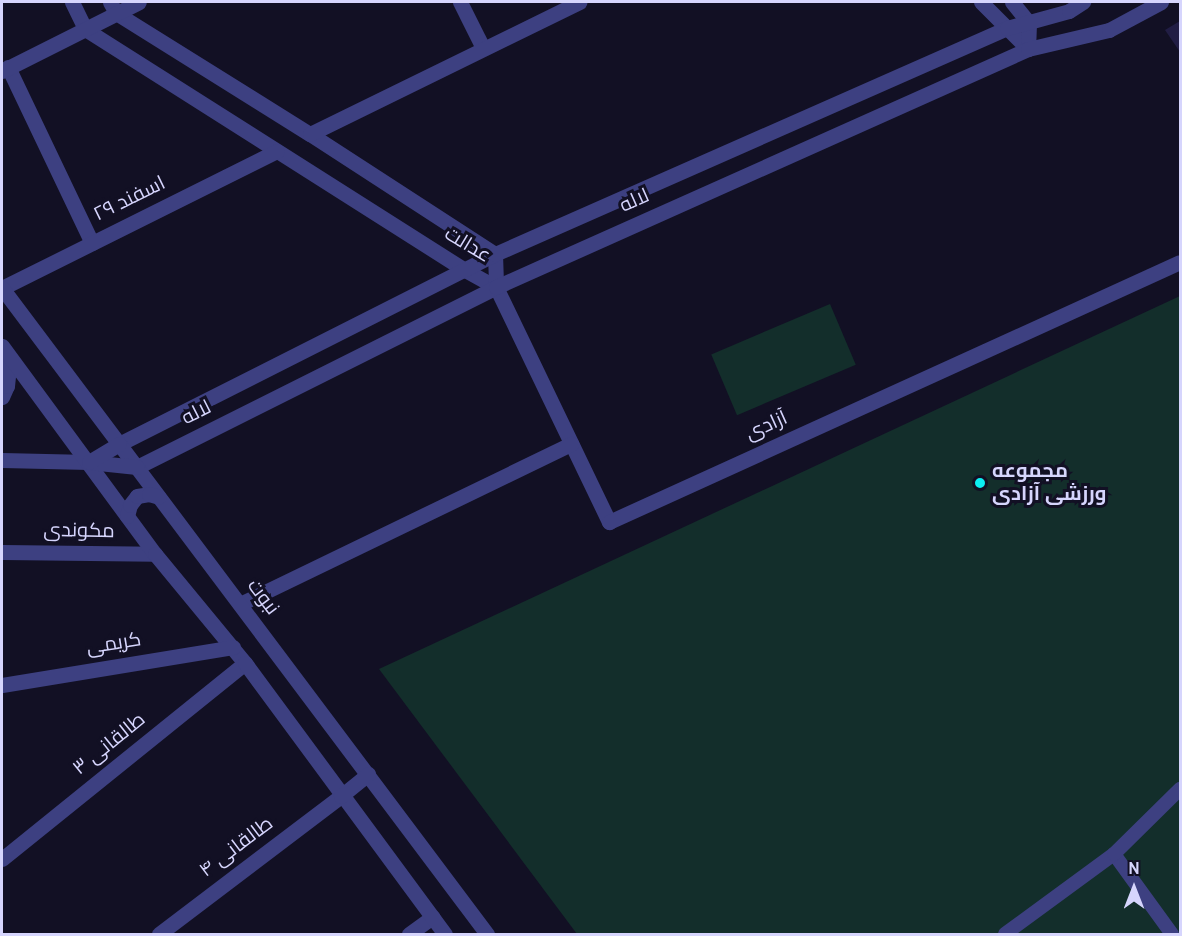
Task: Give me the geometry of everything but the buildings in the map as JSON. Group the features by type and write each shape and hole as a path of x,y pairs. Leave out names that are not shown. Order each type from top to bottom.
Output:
{"street":[{"path":"72,2 85,28"},
{"path":"92,243 5,69 85,28 113,7 139,2"},
{"path":"460,2 483,48"},
{"path":"310,134 579,2"},
{"path":"981,2 1028,49"},
{"path":"1012,2 1029,22 1028,49"},
{"name":"لاله","path":"89,462 119,444 495,254 1007,28 1069,10 1083,2"},
{"name":"لاله","path":"137,467 496,287 1028,49 1110,30 1161,2"},
{"name":"عدالت","path":"113,7 495,254 496,287"},
{"name":"عدالت","path":"85,28 465,270 496,287"},
{"name":"۲۹ اسفند","path":"2,288 277,151"},
{"name":"آزادی","path":"496,287 609,522 1180,262"},
{"name":"نبوت","path":"2,288 487,934"},
{"path":"2,398 7,386 6,352"},
{"path":"6,352 155,554 233,647 446,934"},
{"path":"240,604 571,444"},
{"path":"2,460 89,462 137,467"},
{"path":"128,516 130,505 137,496 149,494 159,497"},
{"name":"مکوندی","path":"2,552 155,554"},
{"name":"کریمی","path":"2,685 233,647"},
{"name":"طالقانی ۳","path":"2,859 245,663"},
{"name":"طالقانی ۴","path":"159,934 368,774"},
{"path":"409,934 432,917"}],"lane":[{"path":"1005,934 1114,854 1180,789"},
{"path":"1114,854 1172,934"}],"green space":[{"name":"مجموعه ورزشی آزادی","path":"1180,296 1180,934 577,934 379,669"},
{"path":"830,304 856,365 737,415 711,354"}],"place":[{"name":"مجموعه ورزشی آزادی","path":"980,483"}]}
